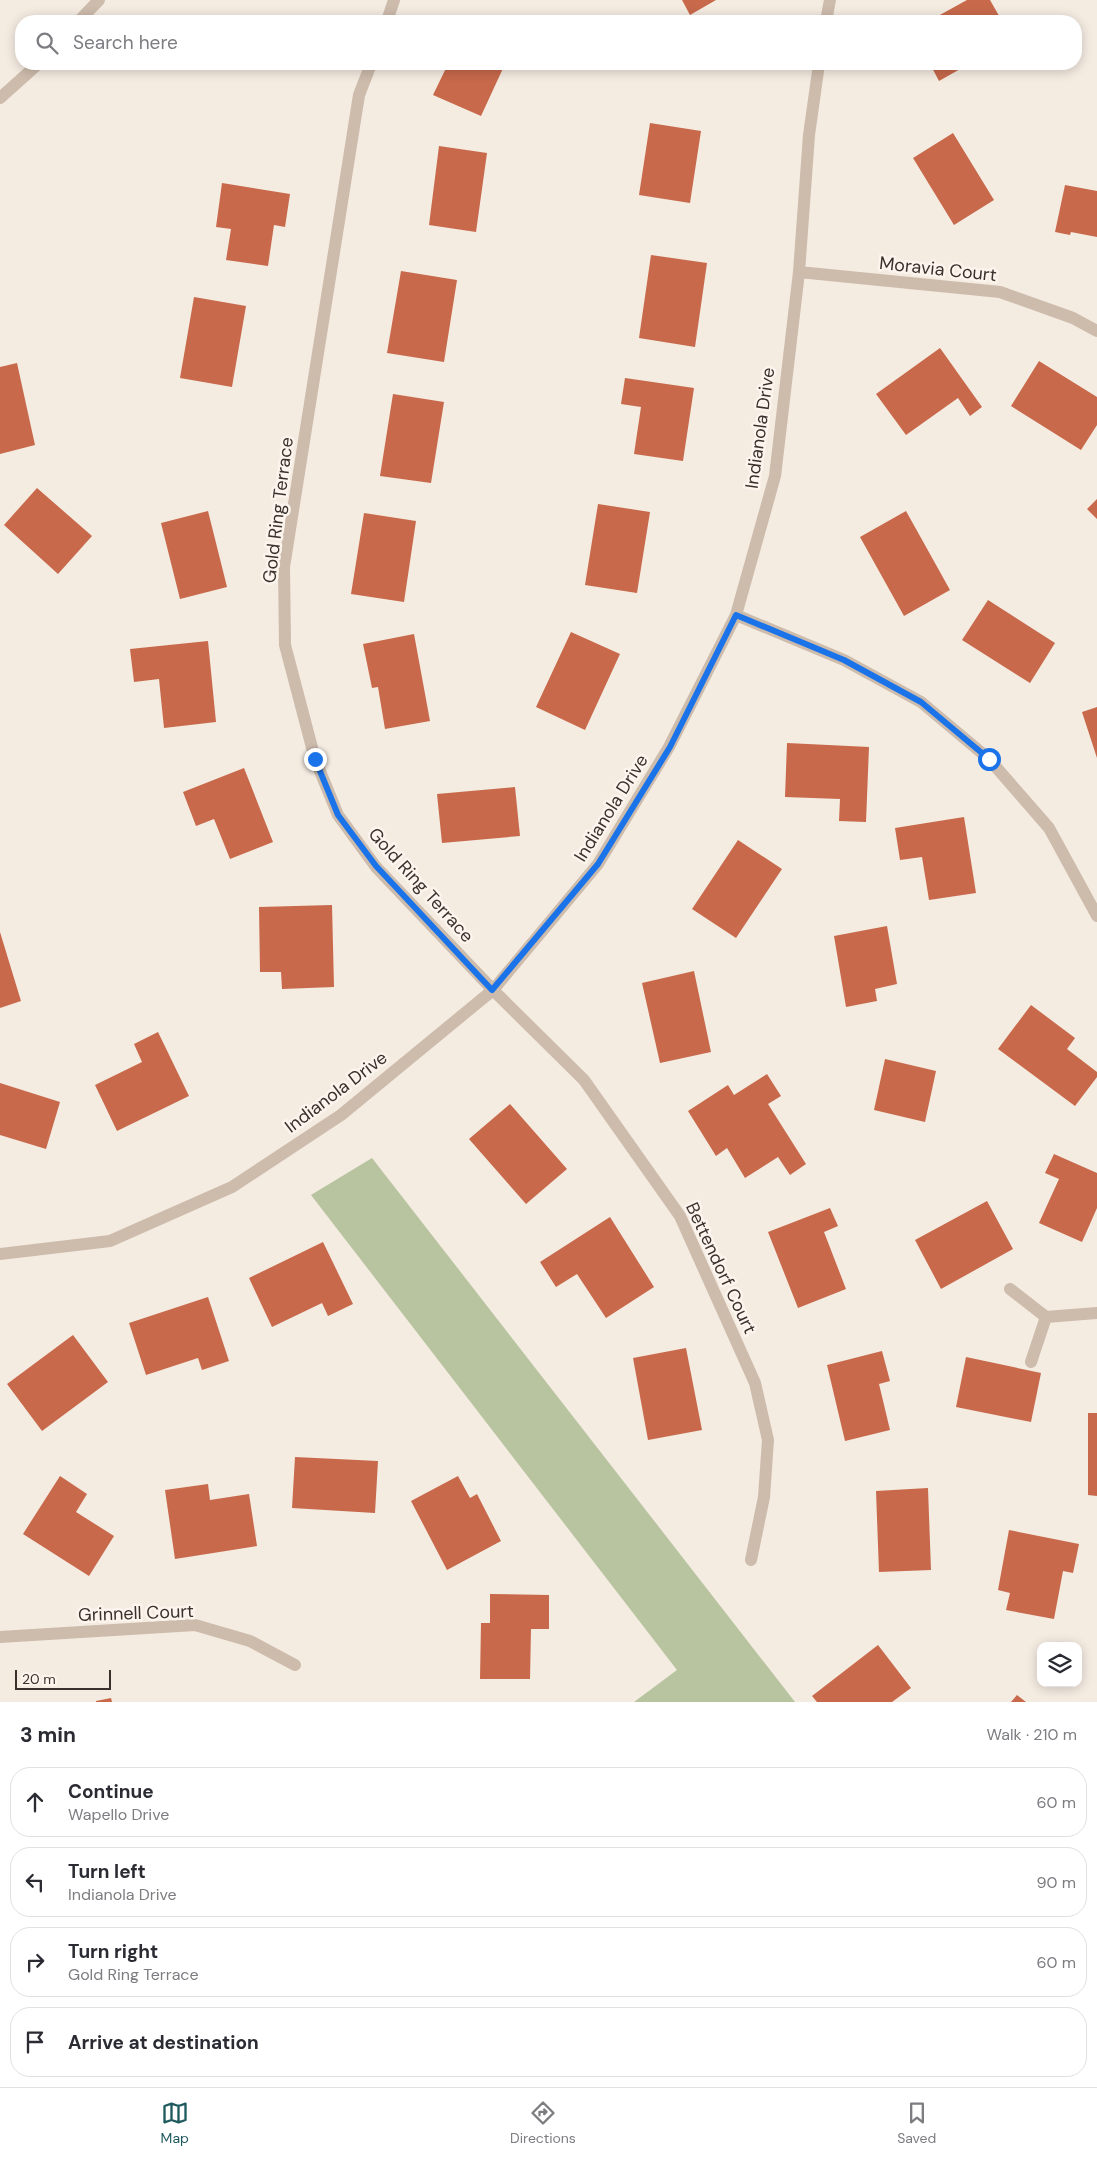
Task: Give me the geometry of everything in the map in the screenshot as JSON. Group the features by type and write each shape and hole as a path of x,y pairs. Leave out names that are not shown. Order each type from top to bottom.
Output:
{"street":[{"path":"85,15 99,0"},
{"path":"388,15 394,0"},
{"path":"827,15 830,0"},
{"path":"0,98 31,70"},
{"name":"Gold Ring Terrace","path":"369,70 359,95 284,567 285,645 315,759 338,815 376,866 492,990"},
{"name":"Indianola Drive","path":"0,1254 110,1241 232,1186 341,1115 492,990 598,864 670,747 736,615 775,476 798,272 809,135 818,70"},
{"name":"Moravia Court","path":"798,272 1000,292 1073,318 1097,331"},
{"path":"736,615 844,660 921,702 989,759 1049,828 1097,916"},
{"name":"Bettendorf Court","path":"492,990 584,1080 680,1216 755,1383 768,1440 764,1497 751,1560"},
{"path":"1010,1289 1046,1317 1097,1313"},
{"path":"1031,1362 1046,1317"},
{"name":"Grinnell Court","path":"0,1637 195,1625 250,1641 295,1665"}],"green space":[{"path":"372,1158 795,1702 634,1702 677,1670 311,1195"}],"building":[{"path":"682,0 716,0 690,15"},
{"path":"967,0 990,0 999,15 940,15"},
{"path":"445,70 502,70 481,116 433,95"},
{"path":"933,70 958,70 939,81"},
{"path":"650,123 701,131 690,203 639,195"},
{"path":"953,133 994,200 954,225 913,158"},
{"path":"439,146 487,153 476,232 429,225"},
{"path":"222,183 290,194 285,227 274,225 268,266 226,260 231,229 216,227"},
{"path":"1065,185 1097,191 1097,237 1071,232 1070,235 1055,232"},
{"path":"651,255 707,263 695,347 639,338"},
{"path":"401,271 457,280 444,362 387,353"},
{"path":"194,297 246,306 232,387 180,378"},
{"path":"940,348 982,407 970,416 958,398 906,435 876,394"},
{"path":"1039,361 1097,397 1097,425 1081,450 1011,406"},
{"path":"17,363 35,445 0,454 0,367"},
{"path":"625,378 694,388 683,461 634,454 641,407 621,404"},
{"path":"393,394 444,402 431,483 380,476"},
{"path":"37,488 92,536 58,574 4,525"},
{"path":"1097,499 1097,519 1087,509"},
{"path":"598,504 650,512 637,593 585,585"},
{"path":"208,511 227,587 180,599 161,523"},
{"path":"906,511 950,590 904,616 860,537"},
{"path":"364,513 416,521 404,602 351,594"},
{"path":"988,600 1055,643 1030,683 962,640"},
{"path":"571,632 620,654 585,730 536,707"},
{"path":"414,634 430,721 385,729 378,687 372,688 363,644"},
{"path":"208,641 216,722 164,728 159,679 134,682 130,649"},
{"path":"1097,707 1097,758 1082,712"},
{"path":"787,743 869,747 866,822 839,821 840,799 785,797"},
{"path":"244,768 273,842 230,859 214,819 196,826 183,792"},
{"path":"515,787 520,836 442,843 437,794"},
{"path":"964,817 976,893 929,900 922,857 900,860 895,828"},
{"path":"738,840 782,869 736,938 692,909"},
{"path":"332,905 334,987 282,989 281,972 260,972 259,907"},
{"path":"887,926 897,984 875,989 877,1001 846,1007 834,936"},
{"path":"0,932 21,1001 0,1008"},
{"path":"694,971 711,1052 660,1063 642,983"},
{"path":"1031,1005 1075,1038 1067,1049 1097,1072 1097,1077 1075,1106 998,1049"},
{"path":"158,1032 189,1096 117,1131 95,1085 142,1062 134,1044"},
{"path":"885,1059 936,1071 925,1122 874,1110"},
{"path":"767,1074 781,1096 768,1104 806,1164 790,1175 778,1157 745,1178 727,1148 716,1156 688,1111 728,1085 734,1095"},
{"path":"0,1083 60,1102 46,1149 0,1135"},
{"path":"510,1104 567,1169 526,1204 469,1139"},
{"path":"1054,1154 1097,1173 1097,1208 1082,1242 1039,1223 1059,1179 1045,1173"},
{"path":"987,1201 1013,1249 941,1289 915,1240"},
{"path":"830,1208 838,1226 824,1232 846,1289 798,1308 768,1232"},
{"path":"610,1217 654,1287 606,1318 577,1274 556,1287 540,1262"},
{"path":"323,1242 353,1304 328,1316 322,1303 272,1327 249,1278"},
{"path":"208,1297 229,1361 202,1370 198,1358 146,1375 129,1323"},
{"path":"73,1335 108,1382 42,1431 7,1384"},
{"path":"686,1348 702,1430 648,1440 633,1358"},
{"path":"882,1351 890,1381 879,1384 890,1430 845,1441 827,1365"},
{"path":"966,1357 1041,1373 1031,1422 956,1407"},
{"path":"1088,1413 1097,1413 1097,1496 1088,1495"},
{"path":"295,1457 378,1461 375,1513 292,1508"},
{"path":"60,1476 87,1494 76,1512 114,1536 89,1576 23,1534"},
{"path":"458,1476 470,1498 477,1494 501,1541 447,1570 411,1501"},
{"path":"208,1484 210,1500 249,1494 257,1546 175,1559 165,1490"},
{"path":"928,1488 931,1570 879,1572 876,1491"},
{"path":"1009,1530 1079,1544 1073,1573 1063,1571 1054,1619 1006,1610 1010,1593 998,1590"},
{"path":"490,1594 549,1595 549,1629 531,1629 530,1679 480,1679 481,1623 490,1623"},
{"path":"878,1645 911,1688 892,1702 817,1702 812,1696"},
{"path":"1017,1695 1026,1702 1011,1702"},
{"path":"111,1698 112,1702 96,1702 96,1701"}],"route":[{"path":"315,759 338,815 376,866 492,990 598,864 670,747 736,615 844,660 921,702 989,759"}]}
